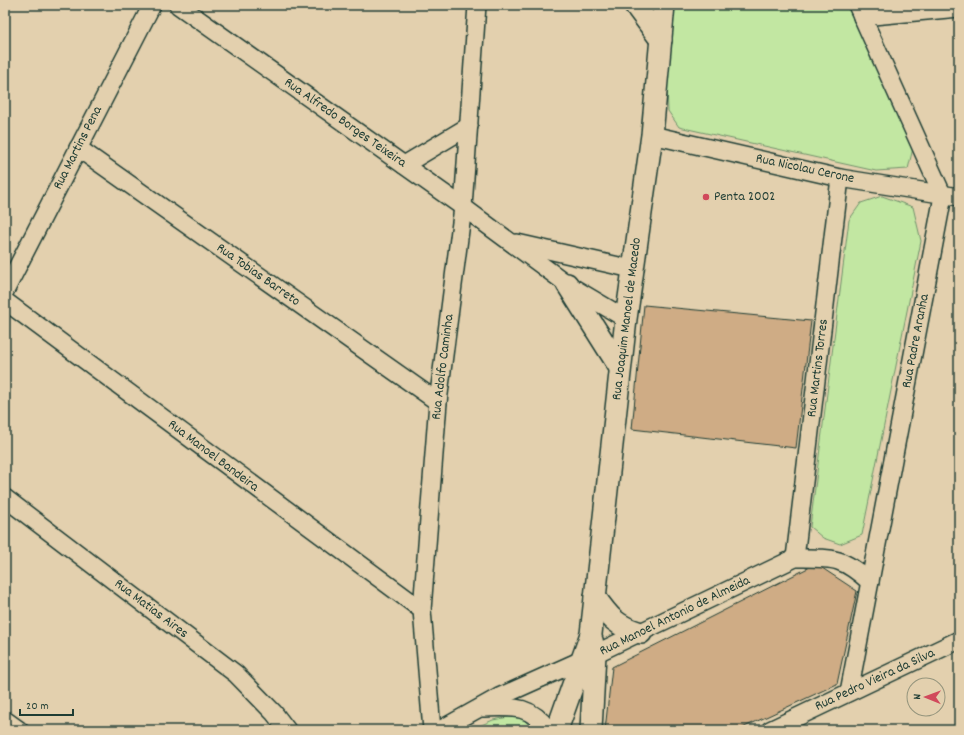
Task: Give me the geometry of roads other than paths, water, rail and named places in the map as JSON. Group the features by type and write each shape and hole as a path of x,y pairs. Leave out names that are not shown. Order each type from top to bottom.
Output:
{"street":[{"name":"Rua Martins Pena","path":"5,290 152,5"},
{"name":"Rua Alfredo Borges Teixeira","path":"178,5 463,207 567,284 626,319"},
{"name":"Rua Adolfo Caminha","path":"432,730 422,610 438,402 463,207 477,5"},
{"path":"635,5 660,40"},
{"name":"Rua Joaquim Manoel de Macedo","path":"557,730 588,658 632,269 652,135 664,5"},
{"path":"951,196 860,11 959,8"},
{"path":"404,165 469,126"},
{"name":"Rua Nicolau Cerone","path":"652,135 840,178 951,196"},
{"name":"Rua Tobias Barreto","path":"78,148 438,402"},
{"name":"Rua Martins Torres","path":"795,558 840,178"},
{"name":"Rua Padre Aranha","path":"849,692 870,582 951,196"},
{"name":"Rua Alfredo Borges Teixeira","path":"511,242 632,269"},
{"path":"567,284 620,368"},
{"name":"Rua Manoel Bandeira","path":"5,301 422,610"},
{"name":"Rua Matias Aires","path":"5,498 236,674 274,713 287,730"},
{"name":"Rua Manoel Antonio de Almeida","path":"440,730 499,697 588,658 795,558 830,558 852,566 870,582"},
{"path":"596,597 615,622 626,629 641,633"},
{"name":"Rua Pedro Vieira da Silva","path":"770,730 958,642"},
{"path":"588,658 591,730"},
{"name":"Rua Manoel Antonio de Almeida","path":"481,708 510,707 528,710 549,730"},
{"path":"5,720 19,730"}],"place":[{"name":"Penta 2002","path":"706,197"}]}
